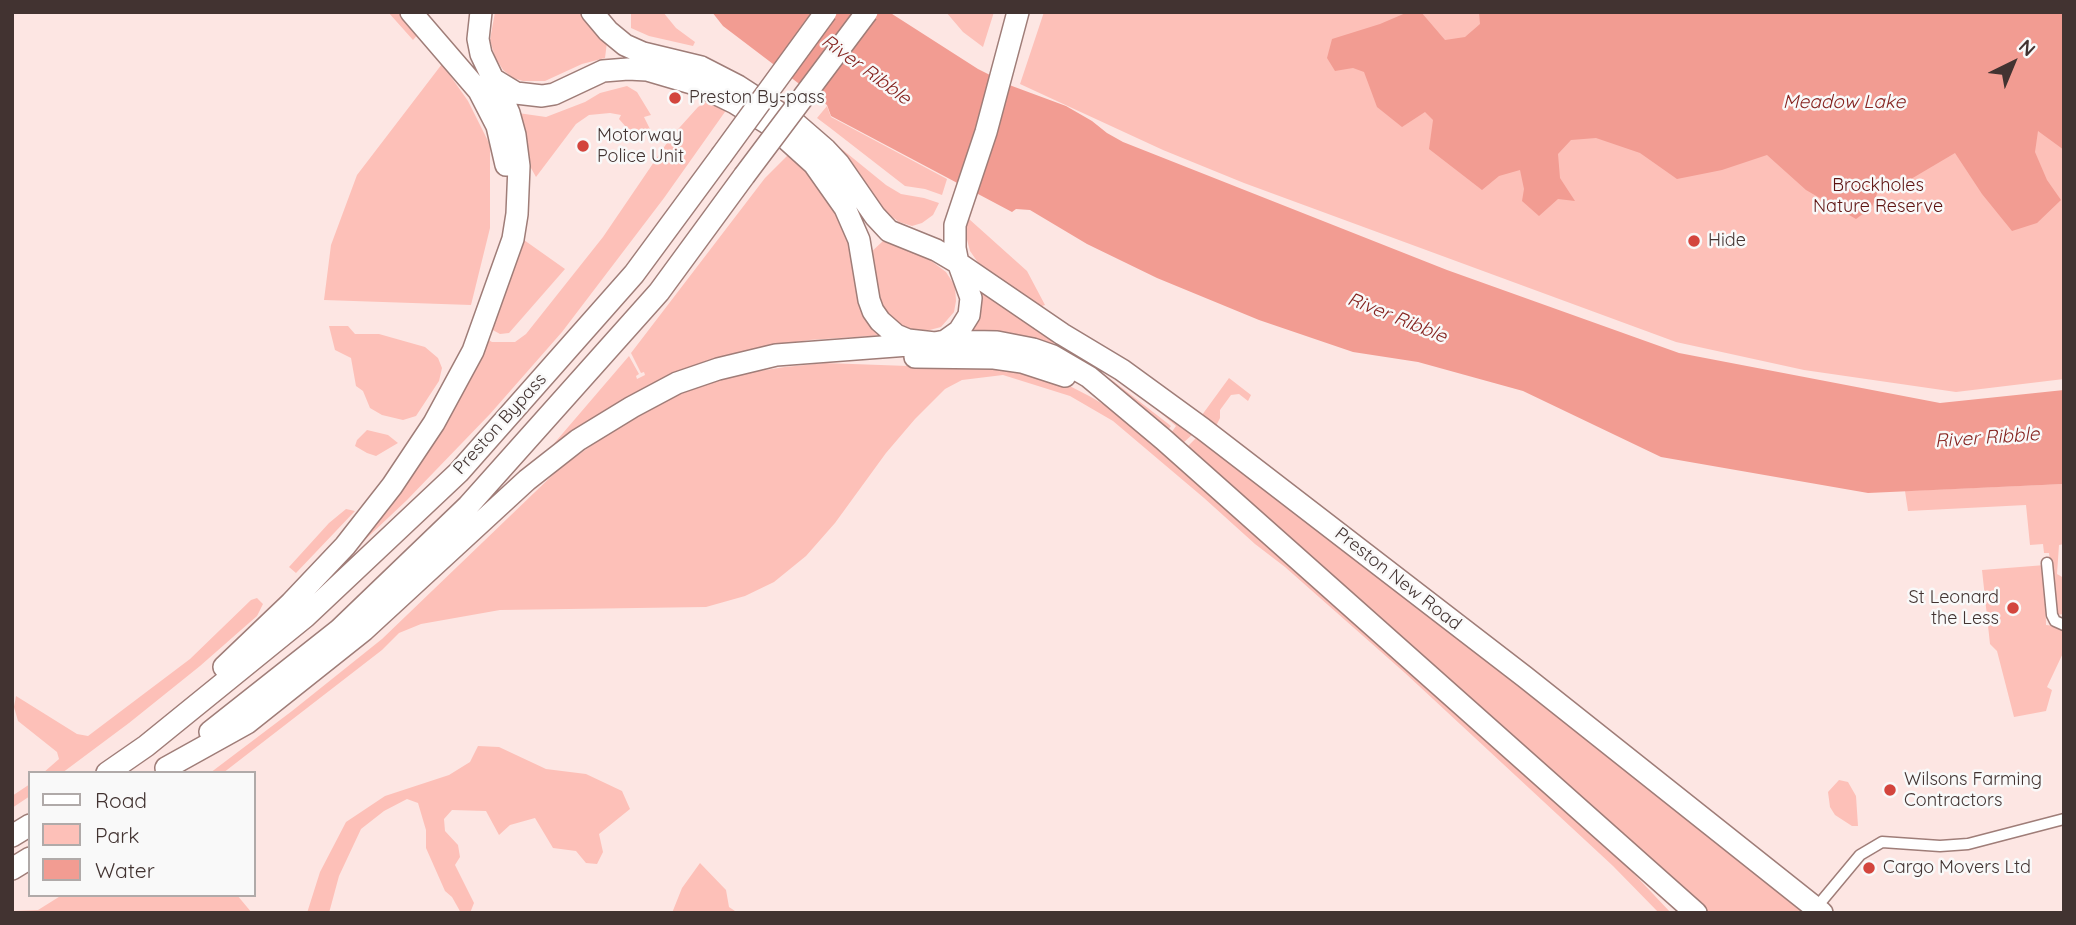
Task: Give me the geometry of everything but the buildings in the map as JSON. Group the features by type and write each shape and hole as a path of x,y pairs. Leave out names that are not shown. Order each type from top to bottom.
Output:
{"highway":[{"path":"411,12 479,91 497,126 508,177 500,279"},
{"path":"422,12 463,55 494,81 516,93 542,96 554,94 603,71 647,70 698,85 756,114 814,164 845,208 859,240 869,300 880,321 896,335 922,343 997,342 1033,349 1053,356 1089,377 1696,913"},
{"path":"146,746 345,546 392,486 434,423 472,351 513,239 519,166 512,123 481,54 478,39 481,12"},
{"name":"Preston New Road","path":"592,12 607,31 633,49 701,67 769,105 825,149 883,225 959,264 1062,334 1122,370 1203,429 1525,677 1817,911"},
{"name":"Preston Bypass","path":"110,771 146,746 305,617 459,472 634,274 826,12"},
{"name":"Preston Bypass","path":"162,770 339,630 468,506 659,292 867,12"},
{"path":"162,770 247,723 364,631 527,480 578,440 632,407 677,383 776,355 896,348 940,342 953,337 964,324 971,307 970,289 959,264 954,232 957,214 974,171 1018,12"},
{"path":"814,351 869,357 994,358 1022,362 1064,375 1121,403"},
{"path":"12,836 28,826"},
{"path":"12,869 28,859"},
{"path":"1644,867 1668,896 1677,913"}],"street":[{"path":"2047,563 2052,615 2055,621 2064,625"},
{"path":"1817,911 1860,855 1882,842 1940,846 1968,844 2064,819"}],"green space":[{"path":"388,12 404,12 420,32 413,40"},
{"path":"495,12 582,12 607,42 605,58 582,64 545,81 513,78 503,70 495,57 490,40"},
{"path":"631,12 663,12 676,28 695,42 693,46 649,36 631,28"},
{"path":"946,12 994,12 983,47 963,32"},
{"name":"Brockholes Nature Reserve","path":"1044,12 2064,12 2064,379 1956,392 1804,370 1676,342 1244,183 1163,150 1020,84"},
{"path":"442,64 468,101 490,145 490,228 471,305 324,300 331,245 357,175"},
{"path":"627,86 637,92 651,115 644,117 651,131 633,135 619,119 621,115 589,115 576,124 536,177 531,168 526,134 518,113 546,117 585,102 600,93"},
{"path":"713,101 727,109 664,198 562,332 490,414 407,500 353,551 485,338 492,342 515,342 526,334 603,237 671,137 698,107"},
{"path":"827,106 831,117 947,179 942,195 905,186 817,118"},
{"path":"811,124 886,185 901,194 939,203 933,215 912,226 899,222 887,213 845,158"},
{"path":"790,153 809,171 834,203 886,335 809,340 708,360 659,380 551,447 629,356 639,374 637,379 645,375 644,372 641,373 631,353 765,178"},
{"path":"969,219 1027,271 1045,305 1039,307 994,278 979,264 970,251 965,232"},
{"path":"524,240 565,269 509,333 500,334 489,328 512,260"},
{"path":"883,241 930,260 946,272 955,286 956,301 954,312 941,327 922,332 908,328 898,323 883,307 878,297 869,254"},
{"path":"978,287 1056,337 1053,343 1113,381 1171,426 1168,430 1098,375 968,333"},
{"path":"329,326 348,326 355,334 379,334 425,347 438,358 442,368 439,381 416,416 403,420 382,415 370,408 363,391 356,386 351,358 335,350"},
{"path":"825,363 1019,370 1058,380 1123,416 1622,861 1671,913 1659,913 1613,866 1405,673 1113,421 1070,396 1003,375 962,380 945,389 886,453 835,523 806,556 774,582 745,596 706,607 500,610 421,624 399,633 382,650 226,771 213,771 382,639 560,468 606,435 675,396 720,377"},
{"path":"1109,369 1194,433 1182,444 1171,433 1176,426"},
{"path":"1229,378 1251,395 1248,401 1239,394 1231,395 1220,410 1216,426 1202,415"},
{"path":"367,430 388,435 398,443 376,456 367,453 355,446"},
{"path":"1198,436 1805,908 1804,913 1706,913 1186,448"},
{"path":"2064,484 2064,544 2059,545 2057,574 2064,578 2064,614 2056,615 2049,553 2044,553 2043,544 2030,545 2026,505 1908,511 1905,491"},
{"path":"346,509 355,511 296,573 289,567 329,523"},
{"path":"2045,565 2046,625 2064,627 2064,651 2047,687 2052,690 2046,711 2014,717 1997,651 1990,644 1982,570"},
{"path":"257,598 263,604 257,616 200,666 65,771 45,771 59,759 57,752 18,721 14,707 16,696 77,734 88,736 190,659 251,600"},
{"path":"478,746 499,747 546,769 586,774 622,791 630,809 599,834 603,852 597,864 586,863 576,851 553,848 535,818 510,825 499,835 486,811 452,810 444,819 445,831 458,845 460,857 455,865 474,903 470,913 461,913 452,897 445,891 426,848 426,830 418,803 407,799 384,811 361,829 339,876 329,913 307,913 320,872 346,822 385,796 449,775 470,762"},
{"path":"1839,780 1848,782 1856,796 1858,826 1852,826 1835,815 1830,807 1828,792"},
{"path":"28,785 28,797 12,808 12,796"},
{"path":"700,863 726,890 729,907 738,913 672,913 682,888"},
{"path":"59,897 239,897 252,913 12,913 38,910"}],"water":[{"name":"River Ribble","path":"712,12 889,12 978,69 1012,86 1066,106 1123,142 1447,270 1679,353 1940,403 2064,390 2064,484 1868,493 1661,457 1523,391 1418,362 1353,352 1259,320 1157,278 1087,244 1030,210 1016,209 1012,212 831,116 827,105 723,26"},
{"name":"Meadow Lake","path":"1408,12 1421,12 1445,40 1465,37 1480,24 1479,12 2064,12 2064,150 2038,131 2035,152 2047,180 2061,200 2037,223 2012,231 1982,194 1955,153 1911,179 1880,186 1872,207 1856,219 1806,190 1767,155 1722,170 1677,179 1640,153 1596,138 1571,140 1558,154 1560,178 1575,201 1558,199 1539,216 1522,201 1524,189 1520,170 1499,176 1482,190 1429,149 1433,120 1425,112 1402,127 1377,107 1364,72 1353,68 1335,71 1327,58 1332,39"}],"place":[{"name":"Preston By-pass","path":"675,98"},
{"name":"Motorway Police Unit","path":"583,146"},
{"name":"Hide","path":"1694,241"},
{"name":"St Leonard the Less","path":"2013,608"},
{"name":"Wilsons Farming Contractors","path":"1890,790"},
{"name":"Cargo Movers Ltd","path":"1869,868"}]}
